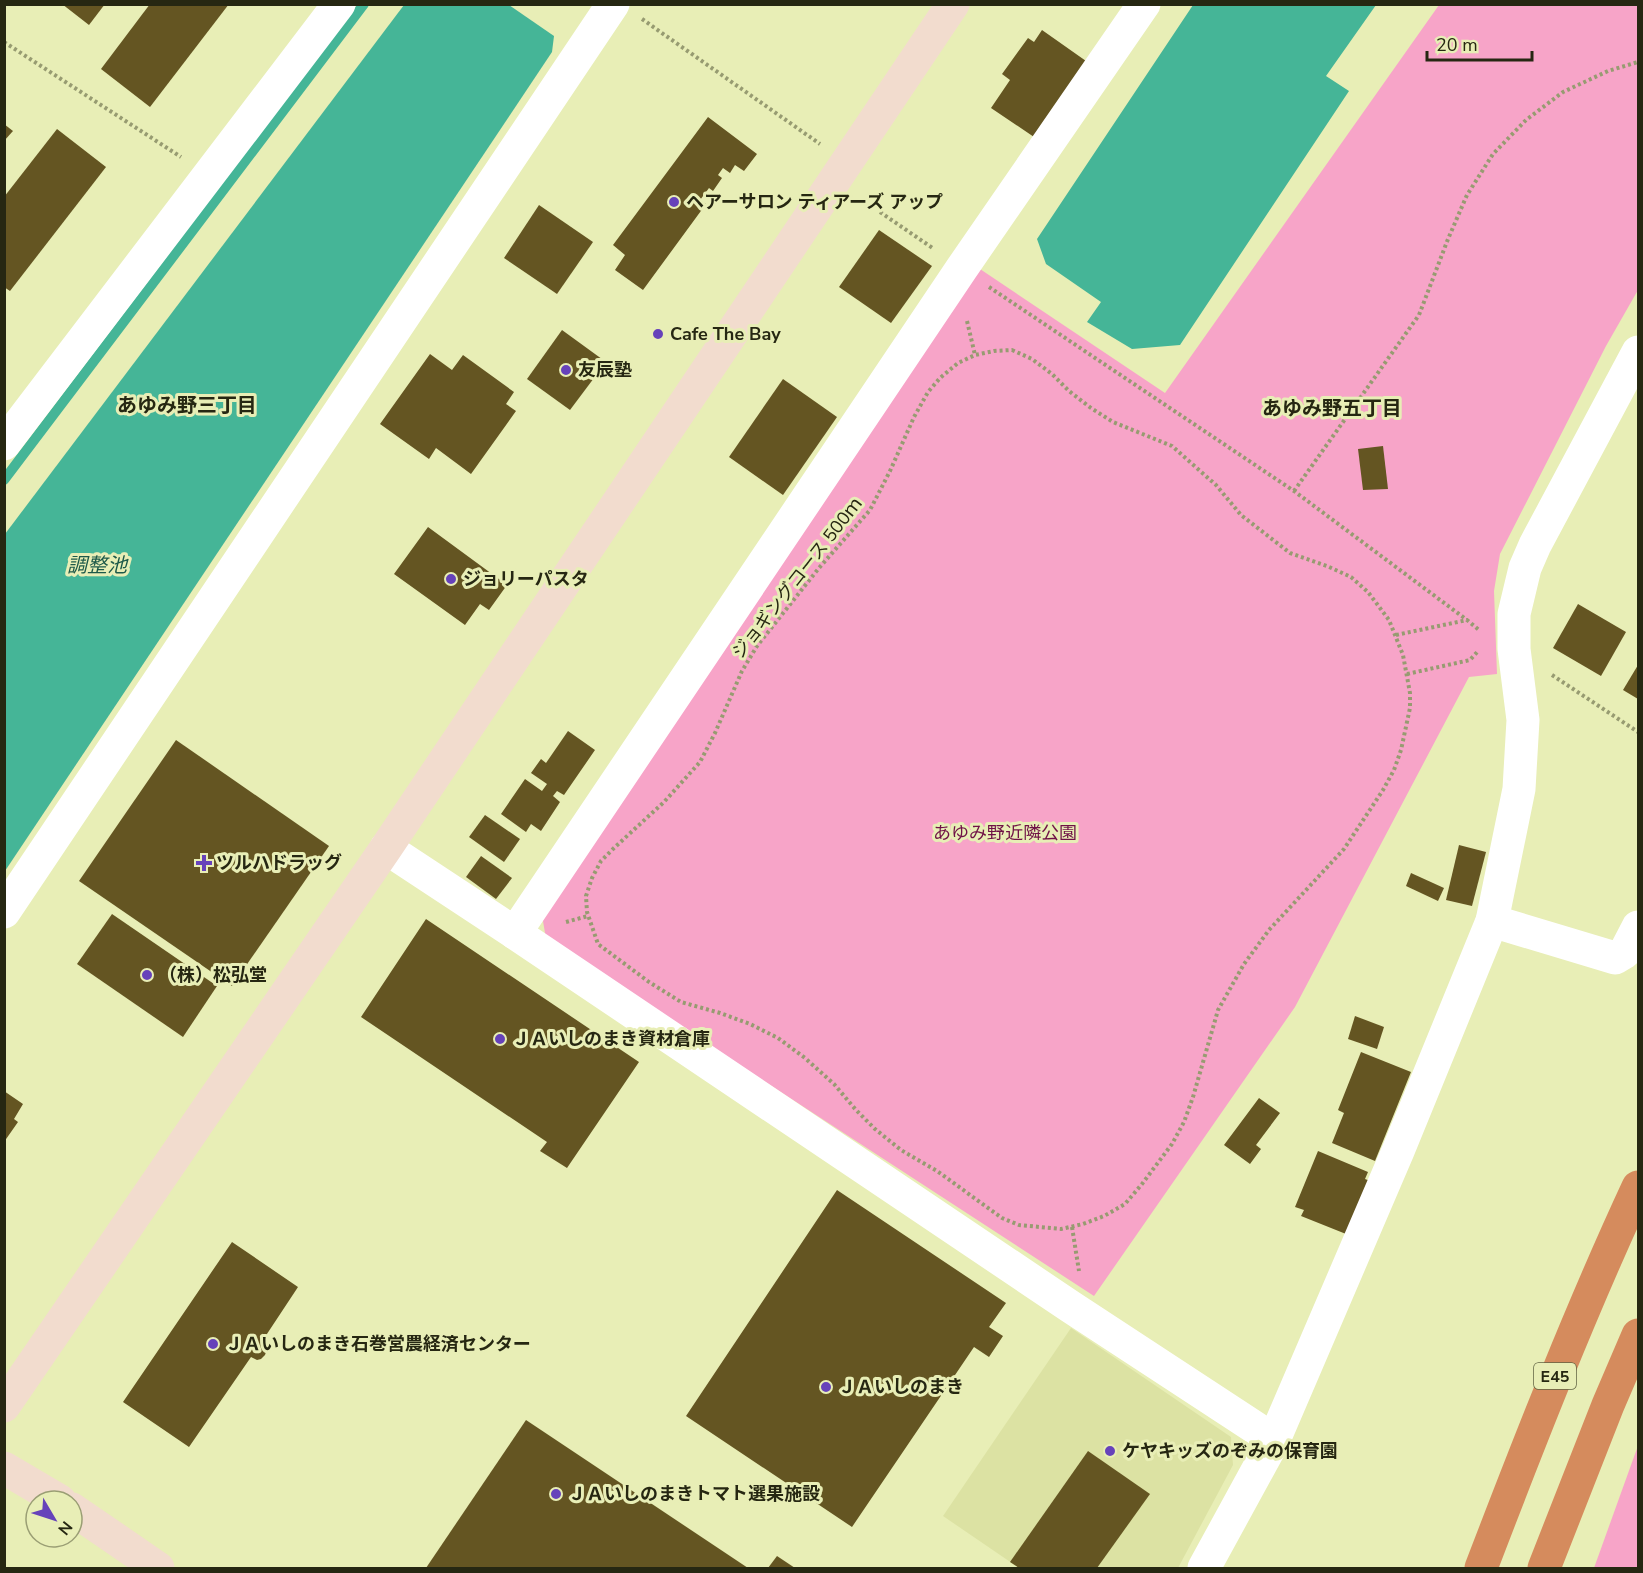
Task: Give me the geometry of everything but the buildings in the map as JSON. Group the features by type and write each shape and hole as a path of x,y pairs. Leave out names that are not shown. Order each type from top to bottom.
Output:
{"highway":[{"name":"E45","path":"1481,1569 1557,1372 1638,1187"},
{"path":"1544,1569 1638,1335"}],"street":[{"path":"4,444 339,4"},
{"path":"4,1406 386,848 953,4"},
{"path":"515,933 962,268 1144,4"},
{"path":"4,912 627,11"},
{"path":"1204,1569 1274,1440 1394,1162 1492,921 1519,789 1523,720 1498,648 1514,614 1525,568 1535,545 1638,352"},
{"path":"386,848 1061,1301 1274,1440"},
{"path":"1492,921 1615,958 1625,952 1638,927"},
{"path":"4,1468 40,1489"},
{"path":"84,1517 158,1569"}],"path":[{"path":"627,11 821,145"},
{"path":"4,42 209,176"},
{"path":"1294,491 1419,315 1467,195 1493,154 1526,120 1563,92 1608,71 1638,62"},
{"path":"880,212 1294,491 1482,633"},
{"name":"ジョギングコース 500ｍ","path":"1012,350 1032,359 1069,391 1113,422 1172,446 1216,484 1241,515 1290,553 1351,577 1380,606 1396,635 1407,674 1410,708 1394,770 1344,849 1269,930 1244,964 1218,1010 1193,1097 1184,1122 1172,1144 1125,1204 1104,1216 1061,1229 1039,1228 1002,1218 938,1171 892,1143 856,1110 834,1084 806,1058 778,1038 750,1024 681,1002 649,982 598,944 587,912 586,896 601,861 664,802 700,762 715,734 742,671 757,646 819,568 870,510 928,392 958,363 975,356 994,351 1012,350"},
{"path":"1396,635 1467,620"},
{"path":"1407,674 1470,660 1498,648 1638,732"}],"shaded area":[{"name":"ケヤキッズのぞみの保育園","path":"1071,1328 1231,1437 1233,1465 1178,1568 1019,1568 943,1516"}],"green space":[{"name":"あゆみ野近隣公園","path":"1439,5 1638,5 1638,290 1606,346 1500,554 1494,591 1497,674 1469,677 1295,1007 1094,1296 546,939 542,915 980,269 1165,393"},
{"path":"1638,1446 1638,1568 1594,1568 1635,1454"}],"water":[{"name":"調整池","path":"404,5 509,5 554,36 552,52 5,871 5,534"},
{"path":"1193,5 1376,5 1326,76 1349,91 1180,345 1132,349 1087,322 1101,302 1046,264 1037,239"}],"waterway":[{"path":"4,480 364,4"}],"place":[{"name":"ヘアーサロン ティアーズ アップ","path":"674,202"},
{"name":"Cafe The Bay","path":"658,334"},
{"name":"友辰塾","path":"566,370"},
{"name":"ジョリーパスタ","path":"451,579"},
{"name":"ツルハドラッグ","path":"204,863"},
{"name":"（株）松弘堂","path":"147,975"},
{"name":"ＪＡいしのまき資材倉庫","path":"500,1039"},
{"name":"ＪＡいしのまき石巻営農経済センター","path":"213,1344"},
{"name":"ＪＡいしのまき","path":"826,1387"},
{"name":"ケヤキッズのぞみの保育園","path":"1110,1451"},
{"name":"ＪＡいしのまきトマト選果施設","path":"556,1494"}],"district":[{"name":"あゆみ野三丁目","path":"187,405"},
{"name":"あゆみ野五丁目","path":"1332,408"}]}
